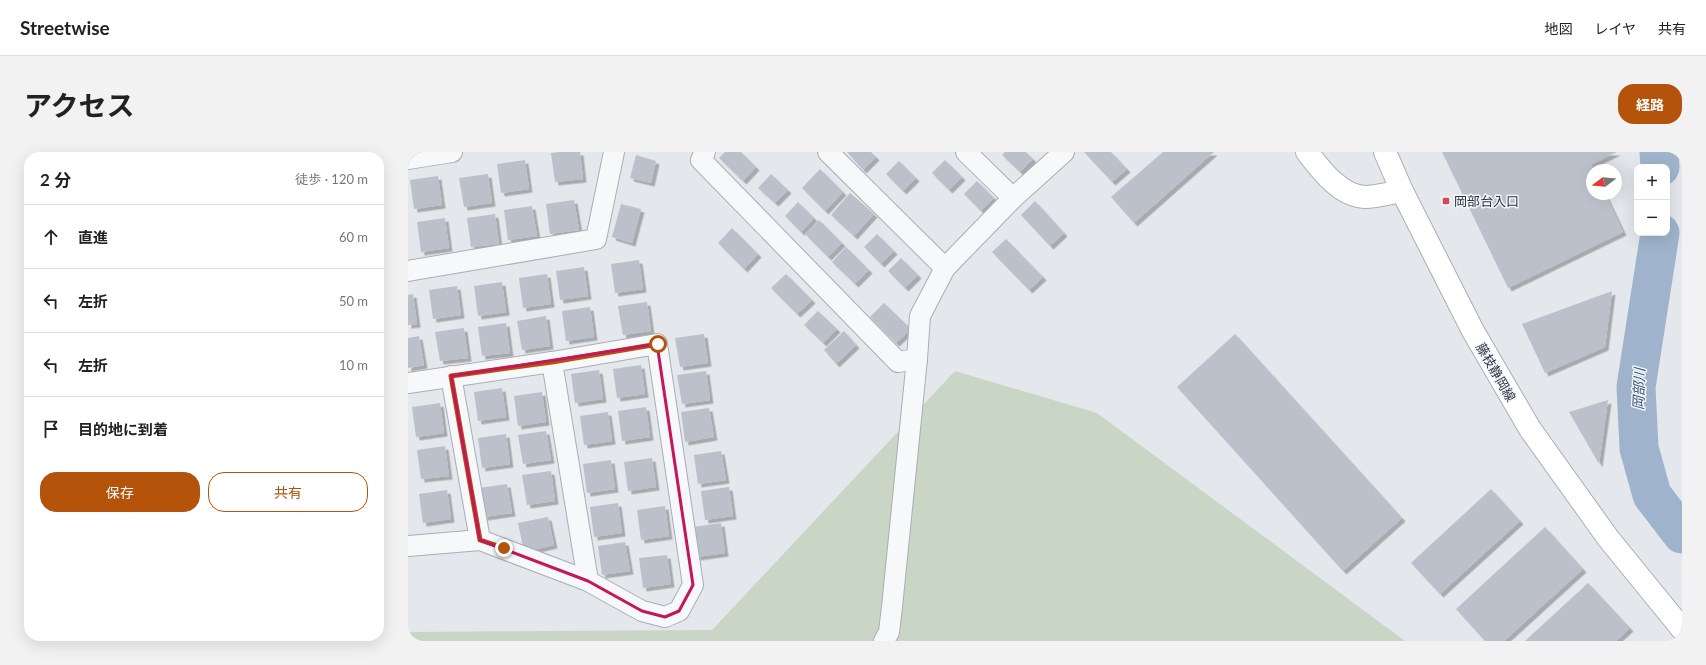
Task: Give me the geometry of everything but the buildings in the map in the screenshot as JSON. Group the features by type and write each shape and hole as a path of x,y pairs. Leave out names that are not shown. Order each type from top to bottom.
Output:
{"main road":[{"path":"1307,152 1319,168 1344,191 1364,197 1402,191"},
{"name":"藤枝静岡線","path":"1385,152 1402,191 1473,331 1530,429 1608,538 1682,629"}],"street":[{"path":"408,159 452,152"},
{"path":"408,271 596,239 614,152"},
{"path":"705,152 701,160 898,362 917,359"},
{"path":"828,152 945,268"},
{"path":"966,152 1013,198"},
{"path":"884,641 889,632 892,607 920,316 945,268 1013,198 1064,152"},
{"path":"408,383 552,362 658,344 693,585 679,611 665,617 642,611 588,581 480,540 408,546"},
{"path":"552,362 588,581"},
{"path":"451,376 480,540"}],"highlighted area":[{"path":"657,344 693,585 679,611 665,617 642,611 588,581 480,540 451,376"}],"green space":[{"path":"955,371 1097,413 1405,641 408,641 408,632 712,630"}],"waterway":[{"name":"岡部川","path":"1659,152 1660,164"},
{"name":"岡部川","path":"1660,236 1636,387 1639,448 1652,495 1682,534"}],"place":[{"name":"岡部台入口","path":"1446,201"}],"route":[{"path":"504,548 480,540 451,376 552,362 658,344"}]}
